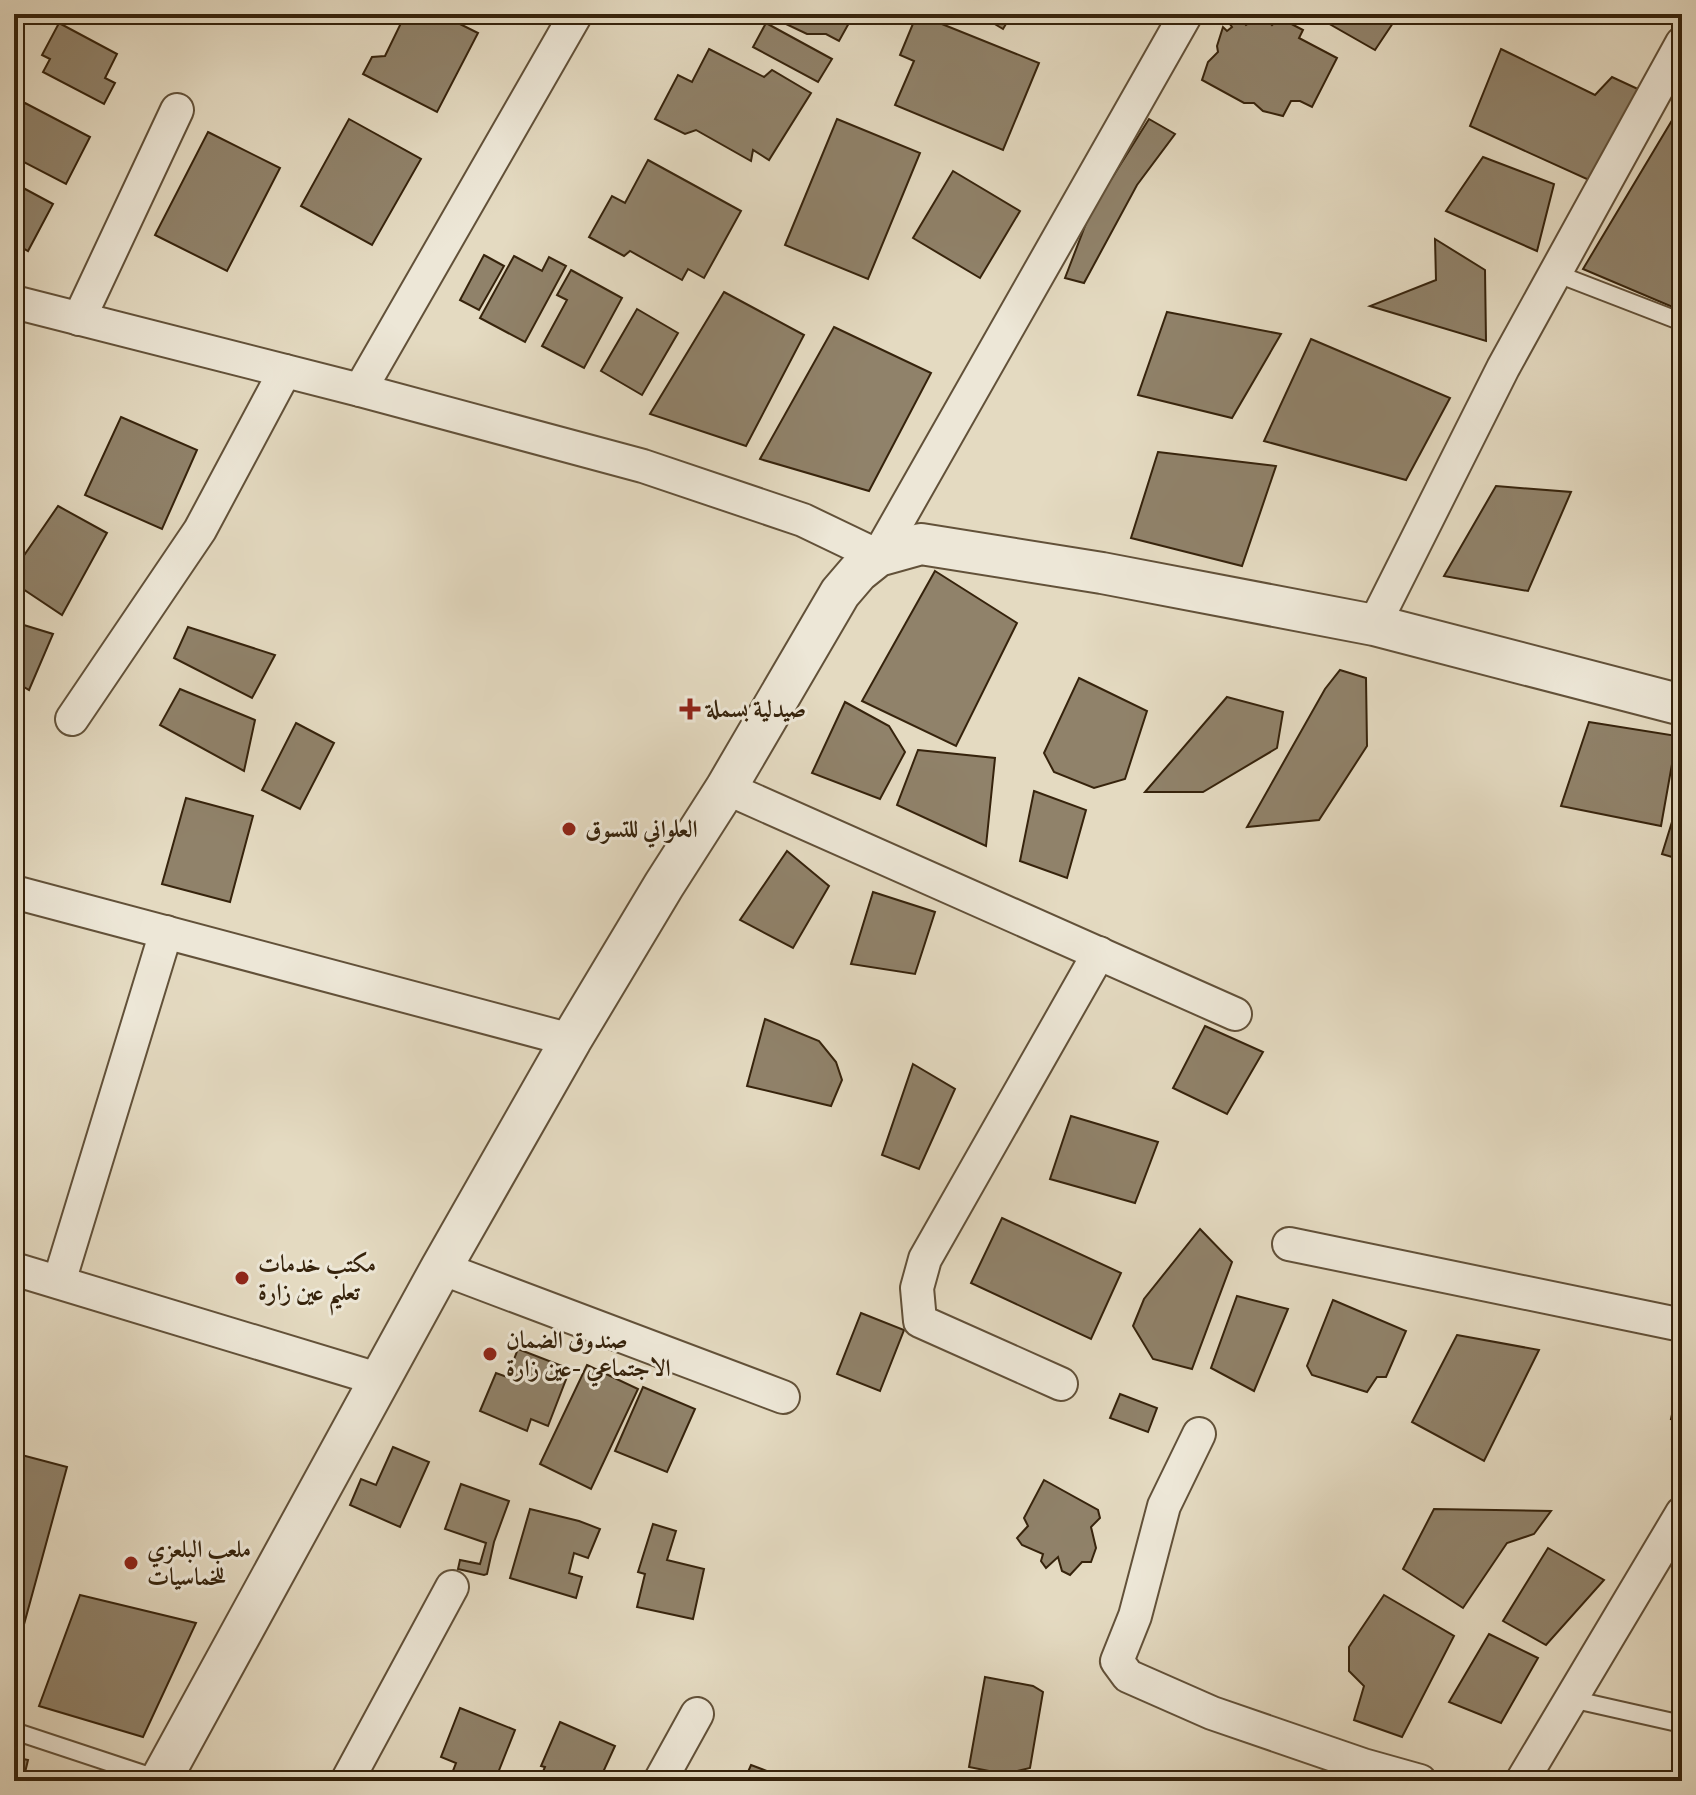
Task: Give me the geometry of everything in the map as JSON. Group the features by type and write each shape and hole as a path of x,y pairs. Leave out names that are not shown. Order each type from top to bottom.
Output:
{"street":[{"path":"360,390 576,14"},
{"path":"161,1780 441,1268 571,1040 726,788 840,593 858,572 878,556 1186,14"},
{"path":"1374,625 1503,368 1680,51"},
{"path":"79,319 177,110"},
{"path":"14,302 658,470 803,520 878,556 921,544 1102,573 1374,625 1682,705"},
{"path":"72,719 200,530 285,371"},
{"path":"726,788 1235,1014"},
{"path":"14,892 571,1040"},
{"path":"59,1282 166,932"},
{"path":"1061,1384 920,1321 917,1288 925,1259 1099,953"},
{"path":"1289,1244 1682,1325"},
{"path":"441,1268 783,1397"},
{"path":"14,1269 381,1380"},
{"path":"1199,1434 1164,1506 1135,1616 1117,1661 1128,1676 1212,1713 1363,1765 1420,1781"},
{"path":"1522,1781 1679,1526"},
{"path":"347,1781 452,1587"},
{"path":"660,1781 697,1714"}],"lane":[{"path":"1555,273 1682,322"},
{"path":"1571,1699 1682,1724"},
{"path":"14,1731 161,1780"}],"building":[{"path":"430,14 442,15 478,33 437,112 363,74 372,57 385,56 401,23 410,15 422,21"},
{"path":"765,14 854,14 839,41 826,34 807,34"},
{"path":"917,14 1039,63 1003,150 895,105 914,61 900,55"},
{"path":"978,14 1012,14 1003,29"},
{"path":"1262,14 1272,25 1280,18 1303,30 1299,38 1337,58 1312,107 1300,101 1291,101 1283,116 1263,111 1254,103 1244,103 1202,80 1208,62 1218,52 1223,27 1227,31 1232,27 1227,20 1238,16 1246,25"},
{"path":"1312,14 1399,14 1375,50"},
{"path":"59,23 117,54 105,78 115,83 104,104 43,72 50,59 42,55"},
{"path":"766,23 832,59 818,82 753,47"},
{"path":"709,49 764,77 772,70 811,93 769,160 753,150 751,161 696,130 685,134 655,119 678,75 692,82"},
{"path":"1501,49 1595,95 1612,77 1640,90 1589,180 1470,126"},
{"path":"25,103 90,137 66,184 14,157 14,124"},
{"path":"1677,112 1682,114 1682,311 1583,269"},
{"path":"349,119 421,159 372,245 301,206"},
{"path":"837,119 920,153 868,279 785,245"},
{"path":"1149,119 1175,134 1137,185 1084,283 1065,278 1090,213"},
{"path":"208,132 280,168 227,271 155,235"},
{"path":"1483,157 1554,184 1537,251 1446,211"},
{"path":"648,160 741,211 704,278 688,269 682,280 630,251 624,256 589,237 612,196 625,203"},
{"path":"953,171 1020,211 980,278 913,238"},
{"path":"14,183 53,204 28,251 14,243"},
{"path":"1435,239 1485,270 1486,341 1370,306 1436,280"},
{"path":"484,255 504,266 479,310 460,300"},
{"path":"514,256 542,271 549,257 566,266 525,342 480,318"},
{"path":"571,270 622,298 584,368 542,346 567,300 557,295"},
{"path":"724,292 804,335 746,446 650,414"},
{"path":"637,309 678,333 642,395 601,371"},
{"path":"1167,312 1281,334 1232,418 1138,395"},
{"path":"834,327 931,373 869,491 760,459"},
{"path":"1311,339 1450,398 1406,480 1264,441"},
{"path":"121,417 197,450 162,529 85,495"},
{"path":"1158,452 1276,466 1242,566 1131,538"},
{"path":"1496,486 1571,492 1528,591 1444,576"},
{"path":"58,506 107,533 62,615 14,583 14,570"},
{"path":"935,571 1017,623 956,746 862,701"},
{"path":"14,622 53,634 29,690 14,681"},
{"path":"188,627 275,655 252,698 174,658"},
{"path":"1340,670 1366,678 1367,746 1319,820 1247,827 1325,689"},
{"path":"1079,678 1147,711 1125,779 1094,788 1054,772 1044,753"},
{"path":"180,689 255,720 244,771 160,725"},
{"path":"1227,697 1283,712 1277,748 1203,792 1145,792"},
{"path":"845,702 889,726 905,752 880,799 812,773"},
{"path":"1589,722 1677,736 1661,826 1561,806"},
{"path":"296,723 334,743 300,809 262,790"},
{"path":"918,750 995,758 986,846 897,805"},
{"path":"1034,791 1086,810 1067,878 1020,861"},
{"path":"186,798 253,816 230,902 162,884"},
{"path":"1676,809 1682,811 1682,860 1662,854"},
{"path":"787,851 829,886 793,948 740,920"},
{"path":"873,892 935,912 915,974 851,964"},
{"path":"765,1019 819,1041 836,1062 842,1080 831,1106 747,1086"},
{"path":"1205,1026 1263,1052 1227,1114 1173,1088"},
{"path":"913,1064 955,1089 919,1169 882,1155"},
{"path":"1071,1116 1158,1142 1135,1203 1050,1179"},
{"path":"1002,1218 1121,1273 1091,1339 971,1283"},
{"path":"1200,1229 1232,1262 1192,1369 1153,1359 1133,1326 1144,1299"},
{"path":"1237,1296 1288,1309 1254,1391 1211,1368"},
{"path":"1333,1300 1406,1331 1386,1377 1377,1377 1367,1392 1312,1375 1307,1366"},
{"path":"861,1313 904,1330 880,1391 837,1374"},
{"path":"1457,1335 1539,1350 1484,1461 1412,1422"},
{"path":"518,1349 570,1369 548,1426 531,1419 527,1431 480,1411 496,1373 507,1377"},
{"path":"587,1365 638,1389 591,1489 540,1464"},
{"path":"1682,1369 1682,1420 1671,1419"},
{"path":"643,1387 695,1409 667,1472 615,1451"},
{"path":"1120,1394 1157,1408 1148,1432 1110,1418"},
{"path":"393,1447 429,1462 400,1527 350,1505 361,1479 376,1485"},
{"path":"14,1453 67,1467 14,1661"},
{"path":"1044,1480 1098,1510 1100,1518 1091,1527 1096,1548 1091,1562 1082,1562 1070,1575 1062,1571 1058,1557 1046,1568 1041,1561 1043,1554 1022,1545 1017,1538 1028,1526 1024,1518"},
{"path":"461,1484 509,1501 494,1542 487,1574 484,1575 458,1569 460,1560 480,1564 486,1543 445,1529"},
{"path":"530,1509 600,1529 588,1558 574,1553 569,1573 582,1577 576,1598 510,1578"},
{"path":"1434,1509 1551,1511 1534,1534 1507,1543 1463,1608 1403,1569"},
{"path":"653,1524 676,1531 667,1560 704,1569 693,1619 637,1607 645,1574 638,1572"},
{"path":"1548,1548 1604,1580 1546,1645 1503,1621"},
{"path":"80,1595 196,1623 143,1737 39,1706"},
{"path":"1384,1595 1454,1636 1402,1737 1354,1720 1364,1686 1349,1671 1349,1647"},
{"path":"1489,1634 1538,1658 1501,1723 1449,1702"},
{"path":"985,1677 1033,1686 1043,1692 1030,1768 1004,1774 969,1767"},
{"path":"460,1708 515,1730 498,1773 511,1781 449,1781 456,1763 441,1757"},
{"path":"560,1722 615,1746 599,1781 539,1781 545,1767 541,1766"},
{"path":"14,1757 28,1760 23,1781 14,1781"},
{"path":"751,1765 767,1771 764,1779 770,1781 744,1781"}],"place":[{"name":"صيدلية بسملة","path":"690,709"},
{"name":"العلواني للتسوق","path":"569,829"},
{"name":"مكتب خدمات تعليم عين زارة","path":"242,1278"},
{"name":"صندوق الضمان الاجتماعي -عين زارة","path":"490,1354"},
{"name":"ملعب البلعزي للخماسيات","path":"131,1563"}]}
